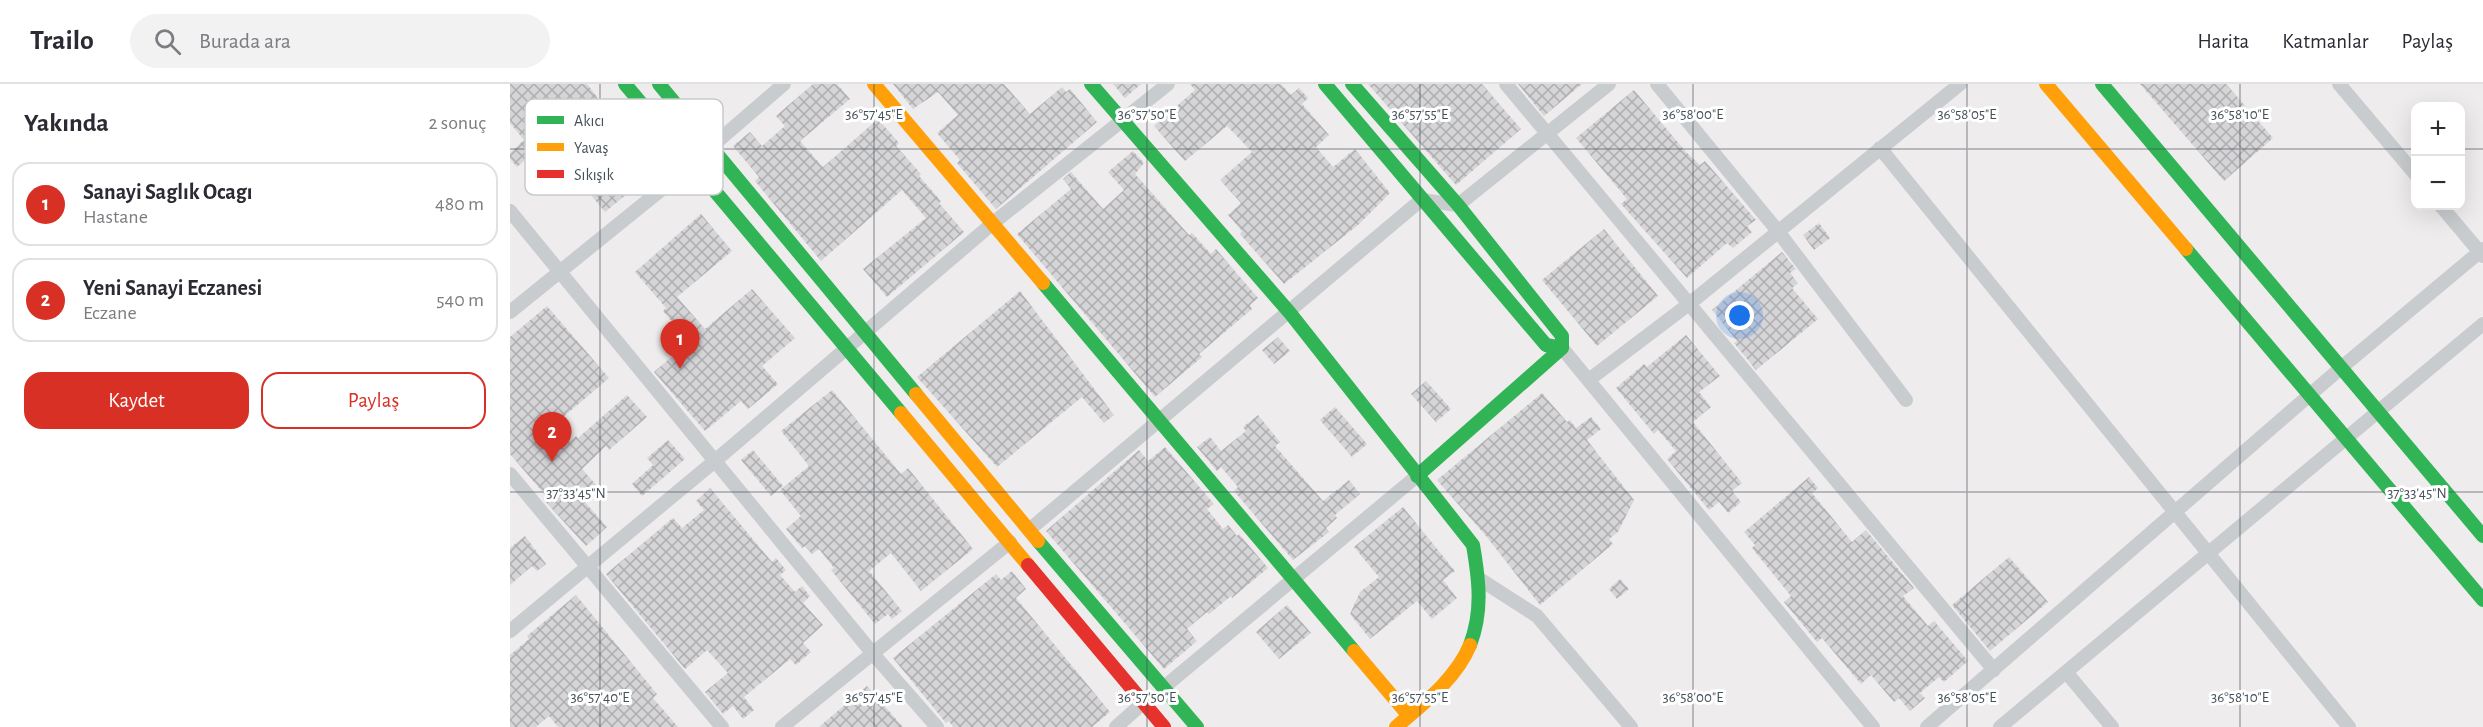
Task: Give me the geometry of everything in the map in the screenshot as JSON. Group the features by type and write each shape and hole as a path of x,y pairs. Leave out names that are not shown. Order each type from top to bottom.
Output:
{"street":[{"path":"625,84 638,99"},
{"path":"659,84 671,99"},
{"path":"723,136 783,84"},
{"path":"874,84 1160,418 1290,579 1413,721"},
{"path":"1091,84 1121,122 1290,313 1473,545 1481,580 1478,627 1463,662 1413,721 1396,727"},
{"path":"510,631 716,460 993,223 1168,84"},
{"path":"1325,84 1546,345 1562,348 1590,379 1873,727"},
{"path":"1163,688 1290,579 1417,476 1562,348 1562,336 1458,205 1352,84"},
{"path":"1506,84 1994,670"},
{"path":"1029,530 1160,418 1290,313 1421,200 1458,205 1545,133 1610,84"},
{"path":"1657,84 1777,230 1906,400"},
{"path":"1590,379 1689,304 1777,230 1960,84"},
{"path":"2046,84 2483,600"},
{"path":"2102,84 2483,536"},
{"path":"2339,84 2411,170"},
{"path":"1880,148 2349,727"},
{"path":"723,161 867,331 1029,530 1197,727"},
{"path":"510,312 654,195"},
{"path":"719,195 1164,727"},
{"path":"1927,727 2342,367 2482,252 2445,210"},
{"path":"510,211 874,654 938,727"},
{"path":"2000,727 2483,324"},
{"path":"510,474 585,567 722,727"},
{"path":"782,727 1010,542"},
{"path":"1481,580 1537,616 1631,727"},
{"path":"2066,672 2112,727"},
{"path":"1116,727 1143,704"}],"building":[{"path":"510,84 587,84 598,98 525,99 525,160 517,167 510,159 510,153 524,140 510,123"},
{"path":"813,84 837,84 850,99 800,141 823,167 878,119 899,143 896,146 921,174 919,176 941,201 939,203 964,232 887,297 863,269 926,218 902,190 821,261 755,181 759,177 733,146 750,132 762,146 785,126 776,116"},
{"path":"893,84 1004,84 1030,114 1062,87 1066,92 1070,89 1097,122 996,209 957,163 960,160 937,133 958,115 938,92 913,109"},
{"path":"1113,84 1141,84 1125,98"},
{"path":"1190,84 1281,84 1291,95 1299,88 1308,98 1302,104 1329,135 1316,147 1333,167 1355,149 1390,193 1358,225 1284,284 1240,234 1242,231 1228,215 1241,203 1220,180 1252,152 1227,126 1185,161 1154,126 1195,90"},
{"path":"1368,84 1482,84 1521,129 1456,185"},
{"path":"1518,84 1582,84 1544,116"},
{"path":"2140,84 2226,84 2273,138 2224,181"},
{"path":"1634,90 1686,152 1700,165 1705,161 1756,220 1747,226 1752,232 1733,248 1727,243 1687,278 1621,204 1627,199 1576,138"},
{"path":"1133,151 1144,163 1135,174 1189,235 1192,233 1211,254 1216,249 1258,298 1250,305 1252,309 1199,354 1202,357 1155,397 1017,234 1071,189 1063,179 1071,172 1103,209 1124,190 1108,172"},
{"path":"591,195 626,195 605,212"},
{"path":"701,214 732,251 677,297 705,329 752,289 795,338 762,366 778,384 748,409 741,401 705,431 654,372 689,342 663,311 666,308 635,272"},
{"path":"1819,223 1830,238 1814,250 1803,235"},
{"path":"1604,229 1658,296 1597,346 1542,280"},
{"path":"1782,252 1796,269 1790,273 1798,283 1792,288 1818,319 1756,370 1734,343 1737,341 1712,310"},
{"path":"1020,291 1114,415 1104,423 1082,397 997,467 917,377"},
{"path":"547,306 609,378 548,430 563,447 576,436 578,438 627,395 647,417 609,450 606,446 582,469 598,487 583,500 607,527 586,546 543,499 546,496 510,454 510,337"},
{"path":"1686,335 1720,376 1699,392 1711,407 1693,422 1742,483 1732,491 1741,502 1728,513 1719,502 1709,510 1667,459 1676,451 1658,430 1654,434 1616,388 1644,364 1647,367"},
{"path":"1278,337 1290,351 1274,364 1262,350"},
{"path":"1426,381 1451,409 1436,422 1411,394"},
{"path":"832,390 901,474 908,468 973,549 921,591 891,553 869,571 902,611 892,619 888,614 875,624 831,570 834,568 819,549 812,554 805,546 802,548 786,529 801,516 780,490 809,466 781,431"},
{"path":"1542,393 1567,422 1570,420 1576,428 1591,417 1601,429 1587,440 1634,500 1618,532 1609,539 1613,544 1540,605 1486,536 1437,480"},
{"path":"1335,407 1367,444 1352,457 1320,420"},
{"path":"1258,415 1280,442 1275,446 1323,501 1349,480 1360,494 1335,515 1337,518 1326,528 1329,532 1293,560 1234,491 1238,487 1221,467 1217,471 1197,447 1210,437 1221,451 1246,431 1243,427"},
{"path":"668,440 685,459 642,496 632,484 653,465 647,458"},
{"path":"1165,447 1214,504 1207,509 1223,529 1228,525 1237,536 1239,534 1268,568 1232,598 1231,596 1209,614 1207,612 1187,629 1197,641 1164,669 1046,531 1139,450 1148,461"},
{"path":"753,450 783,486 771,496 741,460"},
{"path":"1809,477 1818,488 1812,493 1852,542 1866,530 1914,588 1903,596 1928,626 1934,621 1968,661 1944,682 1939,677 1920,693 1925,698 1910,711 1899,698 1894,702 1871,675 1861,684 1822,638 1817,642 1784,602 1791,596 1752,548 1755,545 1744,532"},
{"path":"710,488 772,562 776,558 786,570 780,575 795,592 802,586 810,596 803,603 823,625 803,643 811,652 796,665 790,659 744,697 754,710 743,719 733,706 723,714 705,692 728,673 707,650 685,669 606,574 673,518 682,528 704,510 696,501"},
{"path":"1403,507 1455,571 1443,580 1457,598 1432,619 1417,601 1370,639 1350,614 1360,592 1379,577 1354,547"},
{"path":"525,536 546,564 537,571 532,566 510,585 510,548"},
{"path":"2009,557 2048,602 1990,651 1952,605"},
{"path":"1012,571 1026,589 1016,598 1110,712 1092,727 953,727 949,721 946,723 893,658 996,574 1001,580"},
{"path":"1620,579 1629,589 1617,599 1609,589"},
{"path":"576,595 657,694 653,698 678,727 558,727 549,716 536,727 510,727 510,655 529,639 527,636"},
{"path":"1287,605 1311,633 1279,659 1256,632"},
{"path":"867,686 903,727 819,727"}],"traffic: fast":[{"path":"625,84 638,99"},
{"path":"659,84 671,99"},
{"path":"1091,84 1290,313 1473,545 1479,595 1477,620 1470,645"},
{"path":"1325,84 1546,345 1562,348"},
{"path":"1352,84 1458,205 1562,336 1562,348 1417,476"},
{"path":"2102,84 2483,536"},
{"path":"723,161 916,394"},
{"path":"718,195 901,413"},
{"path":"2186,249 2483,600"},
{"path":"1043,283 1354,651"},
{"path":"1038,541 1197,727"}],"traffic: slow":[{"path":"874,84 1043,283"},
{"path":"2046,84 2186,249"},
{"path":"916,394 1038,541"},
{"path":"901,413 1028,565"},
{"path":"1396,727 1448,680 1470,645"},
{"path":"1354,651 1409,716"}],"traffic: jam":[{"path":"1028,565 1164,727"}],"place":[{"name":"Sanayi Saglık Ocagı","path":"680,369"},
{"name":"Yeni Sanayi Eczanesi","path":"552,462"}]}
